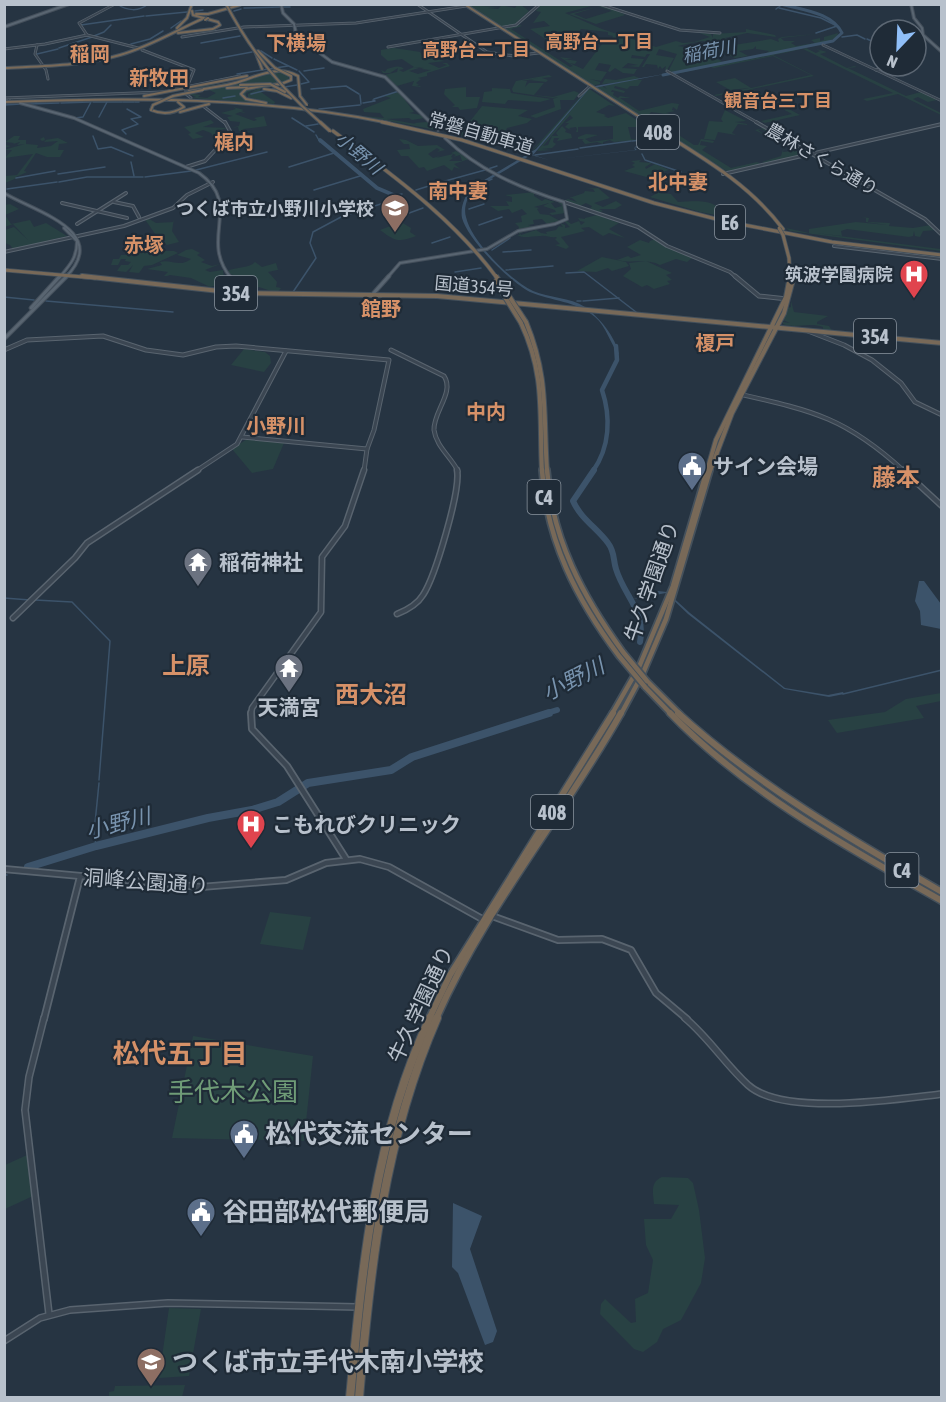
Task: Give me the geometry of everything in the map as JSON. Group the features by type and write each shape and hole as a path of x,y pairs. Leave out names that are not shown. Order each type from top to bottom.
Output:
{"highway":[{"path":"157,40 179,27 194,4"},
{"path":"225,4 235,28"},
{"name":"C4","path":"225,4 256,51"},
{"path":"161,39 217,13 242,5"},
{"path":"223,11 242,5"},
{"name":"牛久学園通り","path":"350,1398 362,1307 383,1187 405,1100 443,1004 488,918 643,672 673,603 716,453 740,394 780,319 787,299 790,271 789,251 781,229 753,196 725,173 464,5"},
{"path":"191,11 202,14 217,13"},
{"path":"191,11 193,16 215,22 219,25 205,29 196,27 204,19"},
{"path":"4,68 45,68 93,61 134,50 179,32 213,29 220,25 218,22 192,15 191,11"},
{"path":"134,50 204,19"},
{"name":"C4","path":"235,28 340,139 418,198 445,224 494,279 524,322 541,379 543,482 553,536 564,566 586,608 621,654 684,726 760,788 836,838 942,901"},
{"path":"193,89 255,74 262,69 256,51"},
{"path":"212,89 262,87 284,84 291,80 291,76 273,67 256,51"},
{"path":"149,110 148,106 158,100 186,90 232,84 270,71 284,70 294,73 299,79 299,94 311,110"},
{"path":"87,98 144,96 193,89 254,76"},
{"path":"144,96 238,78"},
{"path":"149,110 153,105 165,99 203,90 240,85 272,85 311,110"},
{"path":"291,98 275,90 262,87 249,91 246,96 267,103 311,110"},
{"name":"常磐自動車道","path":"5,100 87,98 204,100 311,110"},
{"path":"105,99 172,101 184,106 181,110 171,113 149,110"},
{"name":"常磐自動車道","path":"5,100 18,102 105,99 194,101 334,112 434,131 525,158 646,200 740,225 837,243 942,255"},
{"path":"149,110 164,115 207,105 261,106"},
{"name":"常磐自動車道","path":"324,111 423,131 525,158"},
{"name":"国道354号","path":"4,270 63,274 246,294 425,295 942,343"},
{"name":"牛久学園通り","path":"774,327 774,321 787,299"},
{"path":"780,319 781,325 792,329"},
{"path":"756,325 769,325 774,321"},
{"path":"756,325 766,329 770,334 778,329 792,329"},
{"name":"C4","path":"646,684 688,723 757,779 830,827 942,892"},
{"name":"牛久学園通り","path":"359,1398 362,1307"}],"main road":[{"path":"4,26 67,4"},
{"path":"281,4 283,13 294,24 297,35 330,61 385,77 438,130"},
{"path":"911,4 914,18 923,34 942,52"},
{"path":"18,102 74,118 186,167 213,183 222,210 218,254 230,279 246,294"},
{"path":"372,295 401,262 485,249 519,231 550,226 567,219 564,202 494,174 457,150 445,138"},
{"path":"4,195 76,236 83,249 80,259 68,275 26,315"},
{"path":"70,270 78,259 79,241"},
{"path":"26,315 75,259 79,241"},
{"path":"4,337 61,279"}],"street":[{"path":"87,35 79,23 115,4"},
{"path":"417,4 492,54 514,56 537,53"},
{"path":"388,47 520,24 534,7 540,4"},
{"path":"599,4 683,31 720,33"},
{"path":"181,36 235,28 352,23 464,5"},
{"path":"4,48 38,45 87,35 138,48"},
{"path":"38,45 35,54 45,68 47,78"},
{"path":"823,45 868,66"},
{"path":"142,50 194,70 186,90 190,98"},
{"name":"農林さくら通り","path":"670,72 926,219 942,235"},
{"path":"5,100 186,90 238,78"},
{"path":"893,78 942,101"},
{"path":"579,96 591,88"},
{"path":"186,167 205,161 231,133 224,121 197,102"},
{"path":"725,173 942,124"},
{"path":"4,252 120,227 173,208 187,195 213,183"},
{"path":"77,224 126,194"},
{"path":"113,201 133,206 139,217"},
{"path":"564,202 638,227 667,246 730,272 759,296 787,299"},
{"path":"62,204 127,218"},
{"path":"834,246 942,255"},
{"path":"808,330 872,360 901,383 915,402 942,415"},
{"path":"4,350 31,340 57,336 103,336 146,350 178,355 236,346 388,360 374,430 367,449 363,478 345,526 322,557 321,612 250,714 252,729 287,766 346,859"},
{"path":"391,350 444,376 449,381 449,387 435,417 435,440 458,472 452,505 426,590 417,602 397,614"},
{"path":"13,618 75,558 87,543 237,444 286,351"},
{"path":"740,394 807,410 850,428 942,506"},
{"path":"242,437 367,449"},
{"name":"洞峰公園通り","path":"4,869 179,886 223,885 286,880 322,864 346,859 371,860 488,918 558,940 602,939 631,950 656,993 704,1034 749,1086 763,1094 777,1098 844,1105 942,1094"},
{"path":"49,1314 26,1110 29,1077 80,877"},
{"path":"4,1341 49,1314 70,1310 168,1303 362,1307"}],"green space":[{"path":"593,4 613,9 625,15 596,24 569,14 597,7 574,14 586,19 612,11 595,5 565,13 602,29 656,47 676,41 694,42 710,37 699,33 711,34 713,38 713,34 746,32 746,29 776,37 747,33 725,38 734,45 771,39 779,42 778,39 782,37 816,34 781,38 784,41 795,41 791,43 796,46 815,43 811,40 820,38 820,41 824,40 824,37 838,33 834,39 820,44 773,55 814,76 752,89 800,115 765,123 761,121 792,114 748,90 716,96 714,95 749,88 730,90 716,82 735,78 751,88 811,75 773,56 714,68 705,65 708,67 676,74 674,73 702,67 672,72 669,70 677,54 659,49 656,55 674,58 667,70 665,70 666,66 662,69 660,66 658,69 657,65 646,64 644,67 655,69 642,67 650,54 645,57 632,55 631,58 644,59 639,67 627,66 638,65 628,63 622,68 637,69 634,74 623,73 615,68 610,72 608,71 611,65 599,63 595,70 607,72 601,81 590,79 600,82 592,86 503,29 522,26 511,29 570,67 573,66 560,57 577,61 575,64 569,63 583,69 605,40 611,40 613,36 608,35 608,32 581,29 571,42 574,36 553,33 547,40 530,29 550,26 544,21 533,23 541,12 536,11 541,5","holes":["701,41 721,42 734,50 721,52 735,58 748,56 739,51 753,49 756,46 756,49 769,51 765,54 718,63 722,61 708,56 710,55 700,52 694,55 688,53 697,49 678,46"]},
{"path":"466,5 499,7 488,8 498,9 501,6 493,5 507,5 505,6 515,8 521,5 529,11 514,25 501,27"},
{"path":"394,48 420,52 423,57 445,61 428,63 439,68 447,65 442,63 450,66 418,78 421,79 416,83 419,85 416,86 421,87 412,86 414,81 397,86 384,75 397,72 398,68 390,73 383,73 381,70 385,72 387,69 398,67 404,69 399,70 403,72 414,67 402,59 388,61 381,55 381,50","holes":["414,67 424,68 421,69 431,70 418,74 409,71 419,68"]},
{"path":"806,48 816,53 820,51 816,49 827,52 820,54 847,68 857,67 848,68 906,96 921,92 937,100 928,102 918,97 913,99 941,115 898,94 867,101 863,99 893,93 803,49"},
{"path":"279,71 290,79 257,85 239,93 246,100 271,103 248,97 248,94 257,89 246,93 246,98 243,95 246,90 261,87 263,88 260,89 261,92 275,102 274,104 192,98 196,97 187,93 207,98 216,93 209,90 219,87 190,90 198,87 188,88 218,79 238,79 203,87 238,81 230,84 264,73"},
{"path":"549,75 552,77 542,78 548,80 546,82 529,80 539,78 522,81 527,81 525,87 529,83 544,83 534,95 553,97 574,91 579,93 574,100 560,100 561,109 536,118 530,116 555,107 553,99 558,97 553,98 513,92 512,89 516,81"},
{"path":"634,76 639,78 637,80 642,80 638,86 630,86 627,89 615,86 614,88 625,91 624,93 612,90 613,95 618,98 620,96 631,98 620,98 639,111 672,103 679,104 677,110 673,107 672,110 675,111 666,113 674,115 651,112 648,116 658,116 651,114 663,116 659,117 662,119 665,116 673,117 669,125 670,119 663,120 663,125 694,145 698,145 701,139 714,141 713,143 701,141 700,145 707,146 702,150 731,168 757,162 761,164 728,172 595,87 602,86 607,89 604,86 623,82 602,84 605,79 616,80"},
{"path":"466,87 466,97 480,97 477,108 460,110 458,107 452,107 455,105 444,94 445,89"},
{"path":"492,88 510,89 511,93 551,99 540,102 508,100 505,104 482,102 484,92 492,91"},
{"path":"588,88 615,106 609,105 596,112 608,118 626,113 647,127 628,127 631,139 638,140 614,142 610,140 603,144 597,142 585,144 582,140 584,139 578,139 578,137 586,134 598,135 585,139 590,142 613,139 613,126 578,127 578,132 576,132 576,127 569,128 571,130 565,127 569,123 565,123 573,118 570,115 543,146 548,145 552,136 558,136 556,133 562,126 572,138 557,141 559,138 554,138 553,142 556,144 552,148 541,149 552,150 537,151 588,90 544,141 532,151"},
{"path":"399,92 414,112 409,113 421,115 424,118 387,119 416,124 414,123 427,122 436,130 363,116 384,118 380,113 364,112 363,109 391,98 384,96"},
{"path":"482,106 528,110 518,116 532,119 527,123 507,128 503,136 497,138 500,126 495,139 482,140 520,151 440,130 460,134"},
{"path":"233,107 244,110 241,111 246,113 235,114 254,121 257,120 254,118 264,116 267,126 243,129 251,132 239,131 238,127 231,128 239,126 240,122 230,121 227,117 233,116 221,113 236,109"},
{"path":"725,110 746,121 735,122 747,125 738,124 732,133 736,135 718,132 715,140 704,139 709,121 723,122 721,119"},
{"path":"211,120 214,123 203,127 228,128 220,130 223,136 228,136 223,141 216,141 211,133 203,130 195,133 204,137 193,139 188,134 191,133 184,127 192,125"},
{"path":"764,128 805,151 803,152 805,154 762,162 781,156 784,146 783,152 792,151 780,140 767,138 772,135 762,129 758,130 765,135 755,130"},
{"path":"14,136 20,136 18,140 26,140 26,144 38,145 37,148 51,146 58,141 44,142 46,140 42,141 40,139 44,137 45,140 58,138 68,143 59,144 58,150 64,150 60,157 47,157 36,153 24,171 27,172 5,183 5,176 17,175 33,154 5,158 12,150 5,150 5,148 25,144 5,142"},
{"path":"399,139 418,146 437,145 445,150 437,152 440,150 437,148 428,154 433,158 453,154 451,157 453,158 449,161 462,161 460,155 453,157 456,155 451,153 456,151 469,159 454,164 460,169 454,167 452,171 444,165 427,171 424,167 419,168 408,156 401,156 397,150 410,149 409,144 404,144"},
{"path":"641,160 639,162 652,163 645,167 646,169 655,164 669,170 662,172 654,179 624,171 635,167 632,165 635,163 631,161"},
{"path":"598,188 610,198 594,203 603,207 616,201 622,205 615,209 599,209 603,211 597,213 590,209 592,206 586,203 580,206 564,201 568,199 577,202 569,198 585,191 595,192 593,189 585,189"},
{"path":"663,188 666,189 661,193 671,194 678,202 711,203 724,215 737,219 700,212 650,197"},
{"path":"538,193 534,196 542,201 545,199 555,202 551,203 555,208 562,206 558,202 562,202 565,213 552,215 549,213 556,212 555,210 543,206 549,203 534,207 539,208 537,209 540,214 549,215 560,221 541,226 547,224 542,219 533,220 534,224 528,225 533,227 518,231 519,227 515,223 522,222 521,216 527,214 522,209 512,213 509,209 498,211 490,206 509,206 506,201 512,202 512,197 505,195"},
{"path":"10,204 19,209 5,215 5,205"},
{"path":"5,215 11,224 30,220 34,227 46,223 67,236 13,249 5,243 5,230 14,227 28,240 13,224 5,227"},
{"path":"597,215 619,223 609,229 625,238 609,233 603,236 589,227 581,228 585,231 561,237 569,247 566,249 555,245 560,244 555,239 556,237 517,235 520,235 518,232 523,232 520,233 521,235 536,230 547,234 546,232 556,230 559,226 563,227 560,223 565,225 565,228 570,227 564,221 566,220 571,224 579,221 581,225 585,222 578,218 585,219"},
{"path":"861,217 869,218 868,222 890,223 889,226 913,228 931,225 936,230 923,231 920,237 915,236 914,231 913,236 909,237 847,229 841,231 842,236 816,233 940,249 941,251 790,231 786,228 809,233 809,229 856,222 887,225 866,222 866,218"},
{"path":"144,218 156,223 173,222 174,218 172,231 179,242 167,245 159,239"},
{"path":"401,222 411,228 410,232 416,236 397,240 380,230"},
{"path":"655,239 662,245 692,258 687,262 676,259 660,265 650,262 617,260 641,255 627,247 640,240 649,243"},
{"path":"192,249 200,253 197,255 205,260 201,262 212,266 220,264 205,270 210,272 223,270 224,278 217,278 222,284 210,287 191,278 164,276 168,272 147,269 162,265 160,262 187,262 191,259 177,255"},
{"path":"135,251 174,251 178,253 152,265 144,266 139,273 129,272 133,265 126,272 117,271 121,265 128,265 131,262 125,261 126,259 121,259 118,265 111,265 113,259 119,259 121,255 134,255"},
{"path":"602,257 626,262 629,266 612,271 608,268 596,272 577,271"},
{"path":"646,261 672,273 666,275 672,280 667,281 670,284 654,289 647,285 642,287 623,276 631,269 629,263"},
{"path":"255,262 262,267 276,263 278,270 268,272 277,282 276,287 281,288 277,293 259,287 249,292 236,283 241,281 232,278 237,276 227,271"},
{"path":"791,301 794,312 828,316 817,324 829,326 832,331 823,330 823,327 818,326 783,324 783,322 790,323 783,320 788,308 791,307"},
{"path":"244,349 265,352 270,356 271,363 264,372 231,365"},
{"path":"247,439 284,443 273,469 252,473 232,449"},
{"path":"941,693 941,701 916,706 924,718 837,733 828,720 885,712 906,699"},
{"path":"270,912 311,917 303,950 260,944"},
{"name":"手代木公園","path":"193,1036 313,1056 304,1141 172,1138"},
{"path":"27,1155 33,1196 5,1209 5,1165"},
{"path":"662,1177 688,1178 693,1183 705,1258 701,1283 681,1320 663,1329 657,1342 643,1352 634,1349 600,1314 601,1304 605,1299 631,1323 636,1322 635,1299 648,1293 653,1260 646,1245 644,1219 671,1219 679,1205 654,1204 654,1185"},
{"path":"169,1308 201,1309 189,1376 159,1378"},
{"name":"つくば市立手代木南小学校","path":"185,1385 182,1397 109,1397 109,1392 114,1391 115,1386"}],"water":[{"path":"670,73 589,89 595,86"},
{"path":"589,89 533,155 549,160 531,155 475,188 468,198 465,213 475,237 503,270 533,291 573,301 585,307 601,322 611,335 619,355 595,317 572,304 530,292 501,270 472,237 462,218 462,206 471,188 536,149"},
{"path":"919,581 924,581 941,604 941,629 921,625 920,611 915,601"},
{"path":"658,591 667,592 785,688 828,695 843,692 844,694 829,697 784,689 688,614 666,593 633,599"},
{"path":"453,1203 482,1216 470,1249 497,1331 493,1342 485,1345 458,1273 452,1267"}],"waterway":[{"path":"117,4 133,10 148,4"},
{"name":"稲荷川","path":"776,9 780,6 777,4"},
{"name":"稲荷川","path":"663,75 833,41 842,33 831,20 824,16 781,4"},
{"path":"244,8 280,7"},
{"path":"283,7 290,7"},
{"name":"稲荷川","path":"779,8 821,18 837,26 816,33"},
{"path":"234,11 241,9"},
{"path":"195,11 203,10"},
{"path":"146,16 187,12"},
{"path":"81,25 144,16"},
{"path":"171,28 181,21"},
{"path":"94,36 104,32 111,25"},
{"path":"131,44 150,39 163,31"},
{"path":"842,37 857,35 865,39"},
{"path":"201,43 240,36"},
{"path":"59,48 92,37"},
{"path":"37,54 58,49"},
{"name":"小野川","path":"261,51 272,58"},
{"path":"220,58 252,52"},
{"name":"小野川","path":"274,59 297,70"},
{"path":"237,74 288,66"},
{"path":"304,71 324,68"},
{"name":"小野川","path":"299,71 309,82 301,84"},
{"path":"212,81 225,79"},
{"path":"272,89 297,85"},
{"path":"311,89 346,86 359,94"},
{"path":"251,94 267,90"},
{"path":"374,99 399,91"},
{"path":"144,94 152,93"},
{"path":"360,95 361,104"},
{"path":"223,98 235,96"},
{"path":"363,103 375,101 373,100"},
{"path":"61,103 90,102"},
{"path":"75,118 83,117 91,102"},
{"path":"93,102 107,102"},
{"path":"99,117 107,102"},
{"path":"107,102 122,102"},
{"path":"123,102 134,102"},
{"path":"28,104 59,103"},
{"path":"4,105 21,104"},
{"path":"319,109 360,105"},
{"path":"126,134 122,130 138,124 131,119 141,117 127,109"},
{"path":"292,118 314,132"},
{"path":"306,126 318,124"},
{"name":"小野川","path":"316,135 320,142"},
{"path":"93,136 98,149 111,147 133,156"},
{"path":"632,141 661,138"},
{"path":"636,147 655,144 660,139"},
{"path":"662,139 664,139 662,145 666,149"},
{"name":"小野川","path":"320,140 377,188 403,199"},
{"path":"580,148 631,141"},
{"path":"535,155 578,149"},
{"path":"196,170 267,152"},
{"path":"289,167 334,153"},
{"path":"642,154 645,160 681,172"},
{"path":"131,162 134,176"},
{"path":"488,169 497,166"},
{"path":"58,174 105,167"},
{"path":"438,183 485,170"},
{"path":"16,178 55,171"},
{"path":"145,177 191,171"},
{"path":"314,190 360,176"},
{"path":"59,182 87,177 143,177"},
{"name":"稲荷川","path":"485,182 492,179"},
{"path":"7,189 57,182"},
{"path":"416,190 435,184"},
{"name":"小野川","path":"397,195 402,194"},
{"path":"344,216 396,199"},
{"path":"469,209 484,204"},
{"path":"390,220 423,208"},
{"path":"293,292 316,258 310,243 313,232 341,217"},
{"path":"479,225 502,217"},
{"path":"432,243 450,237"},
{"path":"492,250 510,238"},
{"path":"503,252 531,250"},
{"path":"506,270 553,266"},
{"path":"455,272 481,268"},
{"path":"566,273 584,272 618,298"},
{"path":"4,297 34,300"},
{"path":"583,301 618,298"},
{"path":"618,298 636,312"},
{"path":"46,301 173,312"},
{"name":"小野川","path":"593,471 606,442 608,421 602,390 617,360 616,346"},
{"name":"小野川","path":"594,470 573,501 580,513 612,550 620,579 640,621 640,642"},
{"path":"4,598 30,600"},
{"path":"35,600 72,602 110,641 99,780"},
{"path":"843,694 942,670"},
{"name":"小野川","path":"544,714 557,710"},
{"name":"小野川","path":"28,867 96,846 208,818 252,810 278,802 308,783 391,770 412,757 549,713"},
{"path":"96,846 94,833 99,783"}],"tunnel":[{"path":"6,99 17,102"},
{"path":"63,278 71,270"},
{"path":"61,279 64,276"}],"place":[{"name":"つくば市立小野川小学校","path":"395,234"},
{"name":"筑波学園病院","path":"914,300"},
{"name":"サイン会場","path":"692,492"},
{"name":"稲荷神社","path":"198,588"},
{"name":"天満宮","path":"289,694"},
{"name":"こもれびクリニック","path":"251,850"},
{"name":"松代交流センター","path":"244,1160"},
{"name":"谷田部松代郵便局","path":"201,1238"},
{"name":"つくば市立手代木南小学校","path":"151,1388"}],"district":[{"name":"高野台一丁目","path":"599,41"},
{"name":"下横場","path":"296,42"},
{"name":"高野台二丁目","path":"476,49"},
{"name":"稲岡","path":"90,53"},
{"name":"新牧田","path":"159,77"},
{"name":"観音台三丁目","path":"778,100"},
{"name":"梶内","path":"234,141"},
{"name":"北中妻","path":"678,181"},
{"name":"南中妻","path":"458,190"},
{"name":"赤塚","path":"144,244"},
{"name":"館野","path":"381,308"},
{"name":"榎戸","path":"715,342"},
{"name":"中内","path":"486,411"},
{"name":"小野川","path":"276,425"},
{"name":"藤本","path":"896,477"},
{"name":"上原","path":"186,665"},
{"name":"西大沼","path":"371,694"},
{"name":"松代五丁目","path":"180,1053"}]}
